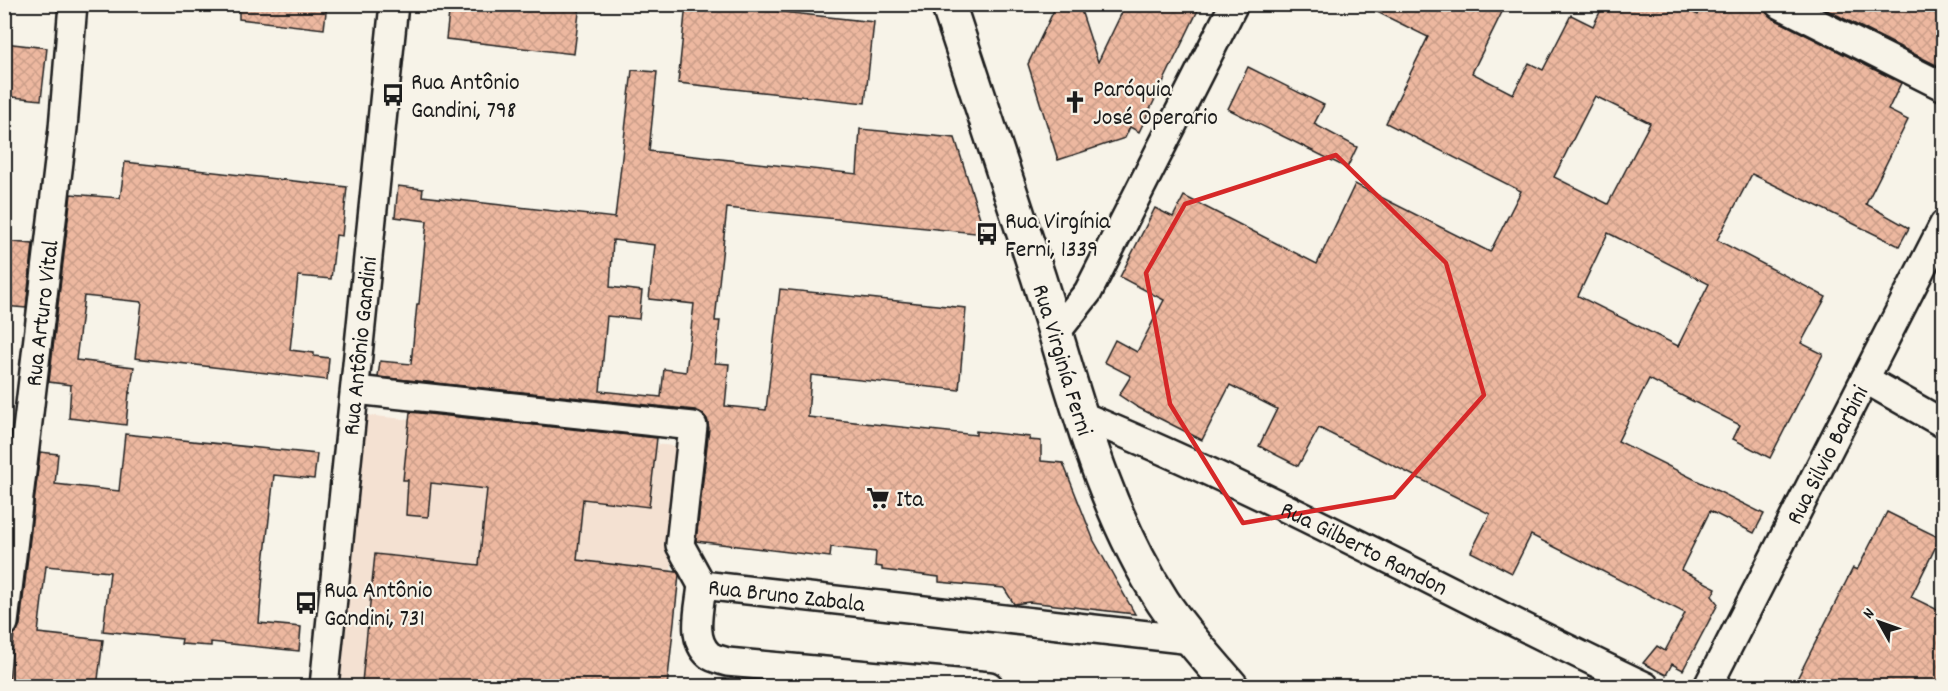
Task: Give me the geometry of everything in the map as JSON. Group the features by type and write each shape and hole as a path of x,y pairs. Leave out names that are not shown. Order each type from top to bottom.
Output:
{"street":[{"name":"Rua Arturo Vital","path":"4,622 63,128 74,4"},
{"name":"Rua Antônio Gandini","path":"324,687 394,4"},
{"name":"Rua Virginía Ferni","path":"948,4 1094,459 1129,540 1163,601 1231,687"},
{"path":"1055,334 1088,292 1234,4"},
{"path":"1779,4 1944,87"},
{"name":"Rua Silvio Barbini","path":"1708,687 1944,224"},
{"path":"1864,379 1944,424"},
{"path":"356,390 693,426 680,545 702,585"},
{"name":"Rua Gilberto Randon","path":"1080,415 1152,444 1280,505 1645,687"},
{"name":"Rua Bruno Zabala","path":"989,687 728,662 711,657 700,645 698,634 702,585 1192,640"}],"highlighted area":[{"path":"1336,155 1446,263 1484,395 1394,497 1243,523 1170,404 1146,273 1185,204"}],"shaded area":[{"path":"365,415 684,447 659,686 337,686"}],"building":[{"path":"239,4 327,4 324,29 239,19"},
{"path":"450,4 580,4 574,54 446,39"},
{"path":"686,4 709,4 874,22 865,103 678,83"},
{"path":"1057,4 1079,4 1098,62 1126,4 1201,4 1139,132 1130,127 1125,138 1058,160 1028,64"},
{"path":"1361,4 1506,4 1472,73 1513,94 1529,63 1543,70 1571,15 1593,26 1604,4 1677,4 1698,15 1703,4 1763,4 1766,12 1772,18 1901,83 1888,110 1908,120 1866,204 1909,228 1899,246 1752,174 1717,240 1826,297 1801,343 1823,354 1770,458 1733,439 1740,425 1649,379 1618,441 1764,514 1754,533 1710,511 1681,570 1716,588 1712,596 1718,604 1683,670 1672,664 1666,675 1643,663 1657,646 1665,651 1685,613 1531,535 1512,573 1471,552 1490,514 1319,428 1298,466 1259,446 1277,409 1230,385 1202,440 1137,407 1119,395 1131,376 1104,362 1115,340 1137,352 1164,300 1120,277 1155,208 1173,217 1184,196 1317,264 1355,184 1490,252 1521,191 1386,123 1428,37","holes":["1595,96 1650,123 1608,204 1554,177","1608,233 1709,284 1678,346 1578,296"]},
{"path":"1815,4 1944,4 1944,69"},
{"path":"4,43 47,48 41,100 4,96"},
{"path":"1248,67 1324,105 1314,124 1357,147 1347,168 1228,109"},
{"path":"632,70 657,72 649,151 857,174 860,129 955,138 985,234 727,208 715,321 720,321 715,363 729,364 725,406 766,410 780,289 966,308 959,390 811,375 808,417 976,435 976,431 1030,437 1029,440 1041,441 1041,461 1063,463 1094,541 1135,614 1029,602 1014,604 1004,588 939,582 939,577 882,570 882,567 875,566 876,552 831,547 830,557 696,541 709,428 707,419 695,410 378,377 380,361 411,364 417,304 419,304 427,221 395,217 398,186 423,189 422,196 615,218","holes":["613,240 655,245 649,299 694,304 686,372 664,369 661,397 600,391 607,316 639,319 642,291 610,287"]},
{"path":"125,162 347,187 342,236 336,235 331,279 298,276 290,350 314,353 314,356 329,358 327,380 135,358 142,302 84,296 76,360 134,367 126,425 69,418 71,385 49,382 71,194 120,198"},
{"path":"4,241 33,244 26,308 4,306"},
{"path":"410,412 657,438 649,507 583,499 577,560 677,572 679,575 667,687 408,687 362,682 375,554 479,565 487,489 431,483 428,517 406,515 408,480 403,480"},
{"path":"125,434 317,454 314,479 274,475 264,563 259,623 301,627 299,651 211,642 211,646 181,644 182,639 103,631 110,572 46,566 38,633 103,640 97,687 51,687 9,682 14,634 20,625 40,452 58,454 55,484 119,491"},
{"path":"1887,512 1940,538 1911,597 1944,613 1944,687 1793,687 1853,568 1857,570"}],"place":[{"name":"Rua Antônio Gandini, 798","path":"393,95"},
{"name":"Paróquia José Operario","path":"1075,102"},
{"name":"Rua Virgínia Ferni, 1339","path":"987,234"},
{"name":"Ita","path":"878,498"},
{"name":"Rua Antônio Gandini, 731","path":"306,603"}]}
